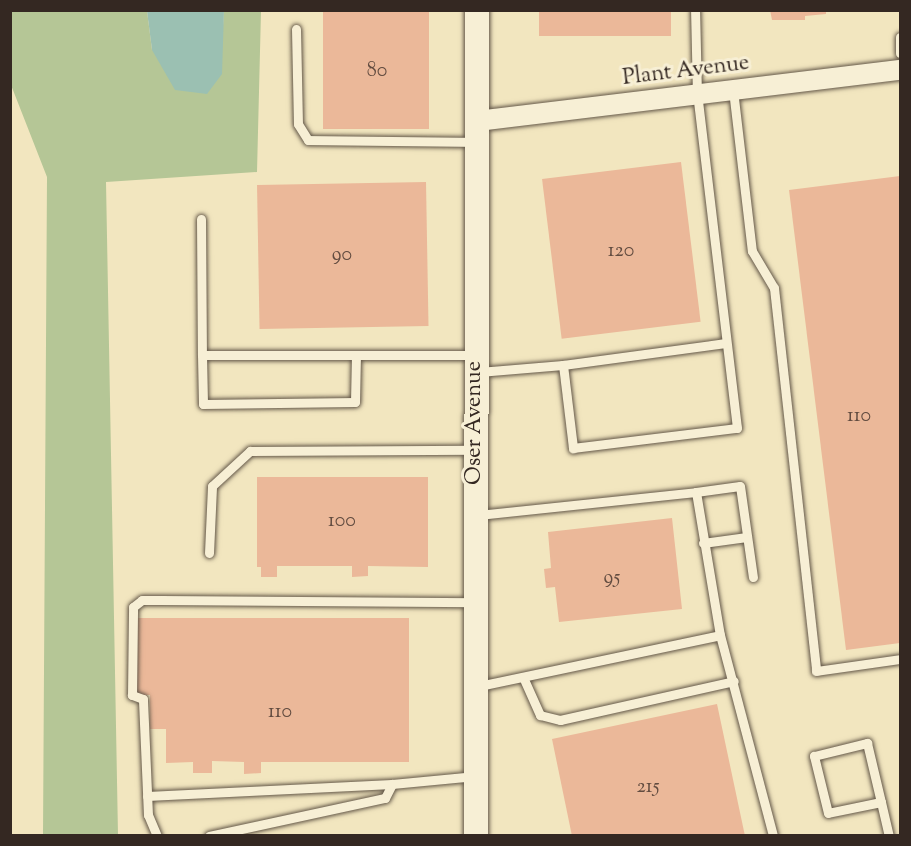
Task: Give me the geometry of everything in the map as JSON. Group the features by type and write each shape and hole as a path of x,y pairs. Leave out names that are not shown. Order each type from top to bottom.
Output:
{"street":[{"name":"Oser Avenue","path":"476,836 477,10"},
{"name":"Plant Avenue","path":"477,131 697,94 900,70"}],"lane":[{"path":"563,365 573,448 737,428 697,94 695,10"},
{"path":"296,29 298,124 308,140 477,131"},
{"path":"900,37 900,54"},
{"path":"733,90 752,251 774,288 816,671 900,659"},
{"path":"201,219 203,404 355,402 356,355"},
{"path":"202,355 356,355 476,364 563,365 726,343"},
{"path":"209,553 212,486 250,451 476,450"},
{"path":"476,515 740,486 753,577"},
{"path":"696,492 720,635 734,681 773,836"},
{"path":"703,543 747,537"},
{"path":"157,836 148,815 143,699 132,695 130,612 142,600 476,602"},
{"path":"476,687 720,635"},
{"path":"523,677 540,716 560,720 734,681"},
{"path":"881,802 828,813 814,756 867,743 881,802 889,836"},
{"path":"147,796 392,784 476,776"},
{"path":"208,836 385,798 392,784"}],"green space":[{"path":"11,11 147,11 152,50 223,26 224,11 261,11 257,172 106,182 118,835 43,835 47,177 11,85"}],"shaded area":[{"path":"147,11 224,11 222,74 207,94 175,90 152,50"}],"building":[{"path":"539,10 671,10 671,36 539,36"},
{"path":"770,10 826,10 826,14 805,16 805,20 772,20"},
{"path":"323,11 429,11 429,129 323,129"},
{"path":"681,162 701,322 562,339 542,179"},
{"path":"900,176 900,643 846,650 789,190"},
{"path":"426,182 429,326 260,329 257,185"},
{"path":"257,477 428,477 428,567 368,566 368,576 352,577 352,566 277,566 277,577 261,577 261,567 257,567"},
{"path":"672,518 682,609 559,622 555,587 546,588 544,569 551,568 548,532"},
{"path":"135,618 409,618 409,762 261,762 261,773 244,774 244,762 212,761 212,773 193,773 193,762 166,763 166,729 150,729 150,695 136,695"},
{"path":"717,704 745,836 572,836 552,739"}]}
